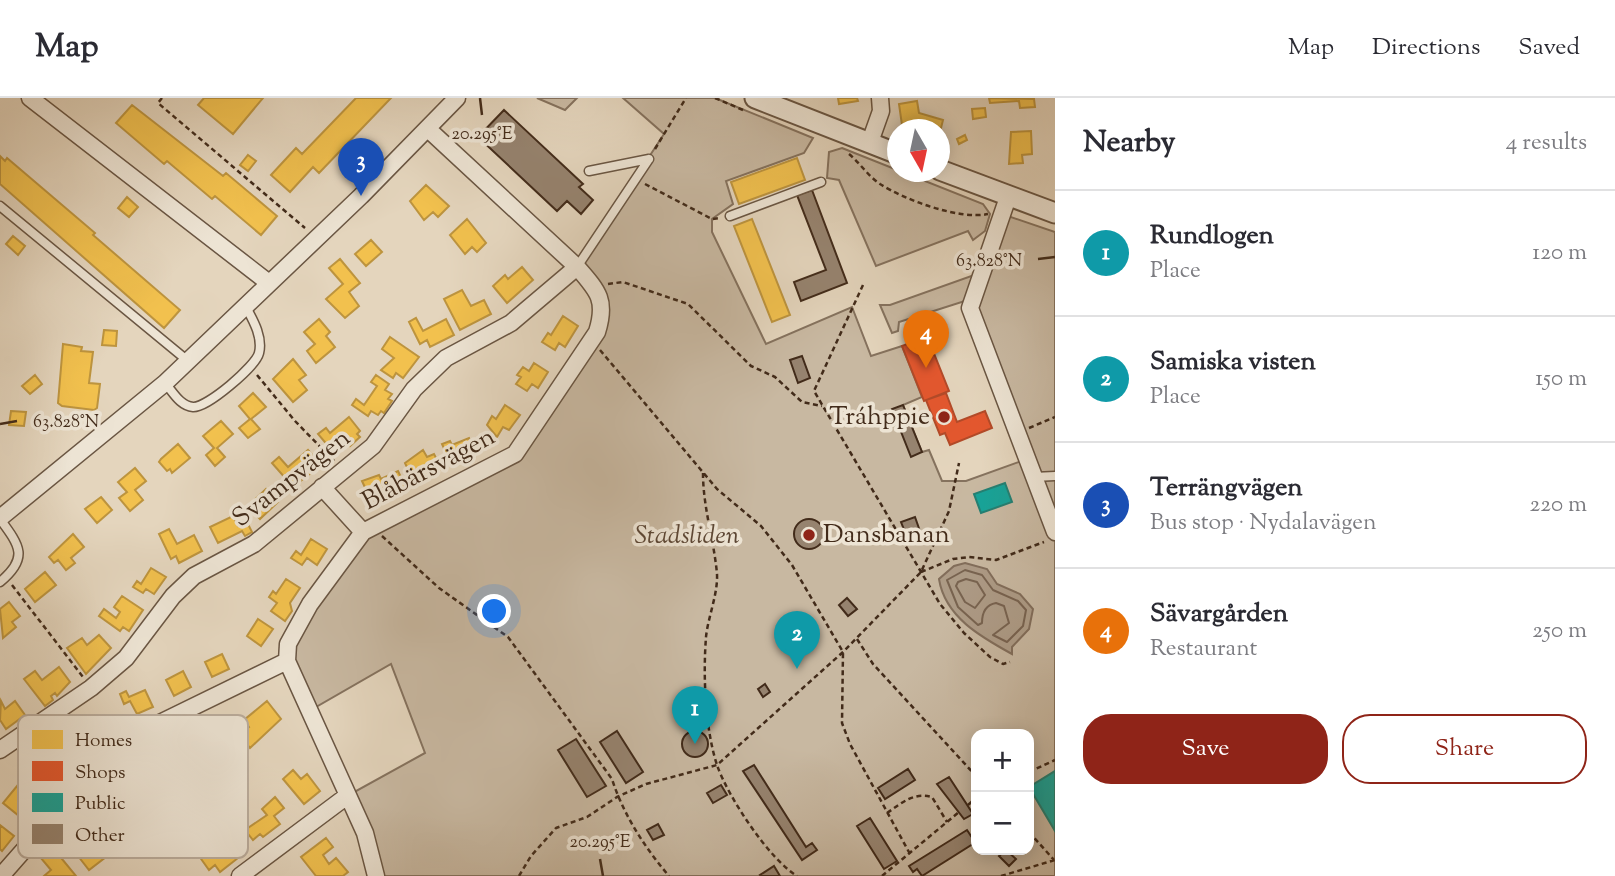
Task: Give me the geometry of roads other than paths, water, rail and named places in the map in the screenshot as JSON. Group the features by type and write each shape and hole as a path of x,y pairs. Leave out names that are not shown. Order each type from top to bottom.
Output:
{"street":[{"path":"30,98 269,284"},
{"path":"0,518 165,383 429,130 457,98"},
{"path":"870,142 881,111 880,98"},
{"path":"755,106 887,149"},
{"path":"429,130 577,267"},
{"path":"950,182 1005,205 1055,214"},
{"path":"1005,205 970,308 1034,477 1040,511 1055,531"},
{"name":"Blåbärsvägen","path":"287,661 288,644 310,604 368,530 514,454 593,340 603,311 594,286 577,267"},
{"name":"Svampvägen","path":"51,715 91,688 126,658 173,596 194,576 254,544 373,446 430,371 446,358 511,323 577,267"},
{"path":"322,487 368,530"},
{"path":"177,715 287,661 365,833 376,876"},
{"name":"Svampvägen","path":"0,750 18,738"},
{"path":"240,876 347,796"},
{"path":"1,876 18,857"}],"lane":[{"path":"577,267 649,159 589,171"},
{"path":"730,216 821,182"},
{"path":"0,206 188,361"},
{"path":"165,383 183,404 195,407 207,404 251,366 259,355 259,338 246,307"},
{"path":"1034,477 1055,476"},
{"path":"0,518 18,545 20,558 16,569 3,580"}],"water":[{"path":"965,563 987,569 997,584 1020,594 1033,609 1029,629 1012,647 1012,654 977,633 949,604 939,579 954,566"}],"place":[{"name":"Terrängvägen","path":"361,196"},
{"name":"Sävargården","path":"926,368"},
{"name":"Tráhppie","path":"944,417"},
{"name":"Dansbanan","path":"809,535"},
{"name":"Samiska visten","path":"797,669"},
{"name":"Rundlogen","path":"695,744"}],"park label":[{"name":"Stadsliden","path":"687,536"}]}
